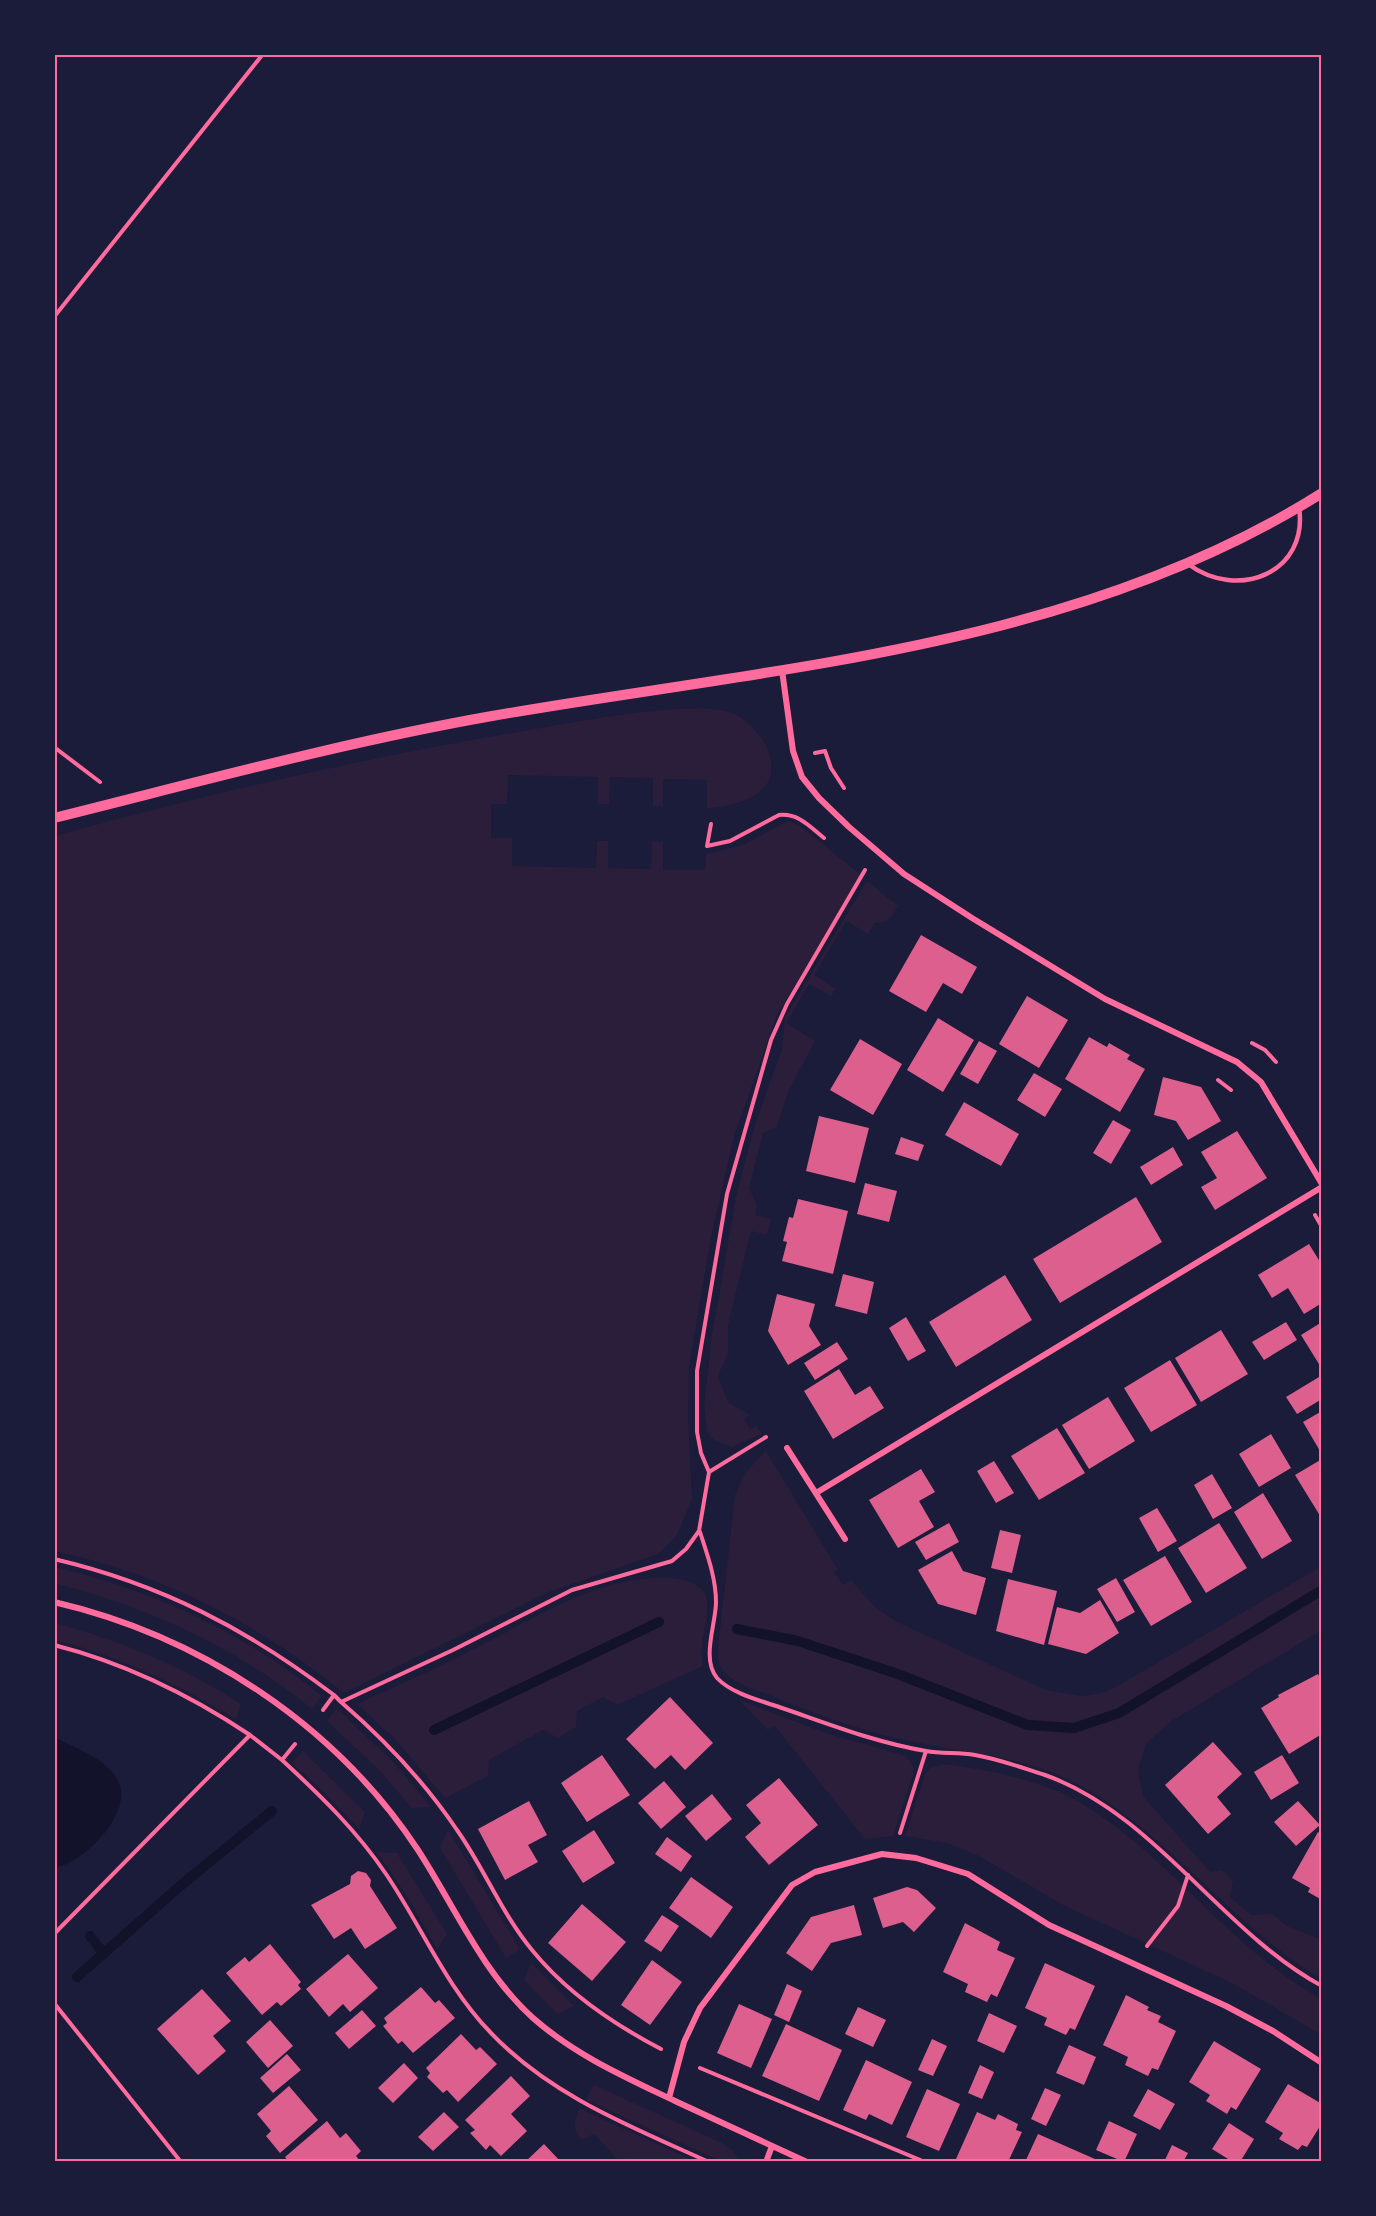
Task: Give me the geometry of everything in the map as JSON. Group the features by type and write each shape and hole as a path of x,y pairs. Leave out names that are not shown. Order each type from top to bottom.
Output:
{"street":[{"path":"54,819 305,755 429,728 782,669 963,634 1039,616 1141,582 1227,544 1322,493"},
{"path":"782,669 793,751 802,777 819,798 880,854 924,888 1105,999 1237,1062 1261,1082 1322,1185 816,1493"},
{"path":"787,1448 845,1539"},
{"path":"54,1602 108,1616 182,1647 270,1697 350,1765 410,1838 477,1948 512,1997 533,2018 574,2049 669,2098 807,2162"},
{"path":"669,2098 679,2059 700,2008 792,1885 815,1872 867,1857 894,1854 916,1858 968,1874 1049,1925 1241,2014 1322,2063"},
{"path":"766,2162 772,2146"}],"lane":[{"path":"1186,562 1201,573 1218,580 1236,582 1255,579 1271,571 1288,557 1298,542 1302,524 1299,506"}],"path":[{"path":"54,316 263,54"},
{"path":"54,747 124,801"},
{"path":"825,751 831,768 848,794"},
{"path":"711,824 707,846 730,842 780,815 795,815 832,845"},
{"path":"880,854 864,871 787,1004 771,1040 727,1194 697,1371 697,1432 701,1453 709,1472 699,1531 714,1582 716,1603 710,1657 712,1669 716,1677 752,1698 866,1736 926,1751 978,1755 1047,1776 1089,1796 1152,1842 1269,1948 1305,1977 1322,1986"},
{"path":"856,864 872,878"},
{"path":"1241,1038 1265,1050 1282,1072"},
{"path":"1215,1078 1236,1093"},
{"path":"1304,1198 1322,1227"},
{"path":"709,1472 775,1432"},
{"path":"341,1702 490,1632 572,1590 672,1561 686,1549 699,1531"},
{"path":"54,1559 106,1572 193,1605 265,1645 334,1695 379,1734 434,1798 457,1829 520,1933 544,1964 594,2008 679,2059 925,2162"},
{"path":"54,1645 90,1655 146,1676 250,1735 282,1761 334,1695"},
{"path":"54,1934 250,1735"},
{"path":"894,1854 926,1751"},
{"path":"1133,1964 1178,1906 1188,1875"},
{"path":"55,2006 181,2162"}],"shaded area":[{"path":"698,708 721,710 734,714 758,733 769,752 771,772 768,782 757,794 732,805 707,808 707,780 663,779 663,806 653,806 653,778 610,777 609,804 598,804 598,777 508,775 507,804 491,804 491,838 512,838 512,866 596,868 597,841 608,841 608,868 651,869 652,842 663,842 663,870 705,870 706,854 743,845 788,821 799,825 861,875 777,1015 734,1136 711,1237 689,1367 688,1417 692,1499 677,1535 658,1554 549,1592 344,1693 278,1645 207,1604 132,1573 54,1551 54,836 220,793 388,756 599,718"},
{"path":"867,881 898,906 896,910 887,921 875,923 868,934 846,921 814,975 836,989 831,996 809,984 786,1023 815,1041 788,1092 777,1127 763,1133 749,1188 757,1205 755,1215 771,1219 767,1235 751,1231 728,1325 728,1353 718,1376 728,1402 750,1415 744,1419 750,1429 757,1426 762,1434 732,1447 714,1440 707,1432 704,1406 712,1335 737,1192 754,1128 782,1049 785,1017"},
{"path":"766,1451 838,1570 834,1572 843,1585 851,1580 876,1608 895,1621 1046,1690 1082,1696 1103,1693 1322,1566 1322,1630 1170,1722 1146,1744 1138,1770 1143,1796 1210,1872 1222,1870 1233,1881 1230,1897 1251,1915 1272,1914 1287,1926 1322,1940 1322,1979 1285,1954 1249,1925 1144,1830 1107,1802 1069,1779 1027,1764 898,1738 852,1726 750,1688 726,1674 719,1664 718,1647 735,1495 745,1473"},
{"path":"54,1567 126,1588 195,1616 261,1652 322,1696 312,1709 253,1666 190,1632 124,1604 54,1583"},
{"path":"670,1578 690,1582 701,1589 707,1598 708,1610 702,1651 703,1666 617,1705 603,1697 577,1711 576,1727 558,1738 543,1730 489,1760 488,1776 445,1798 396,1740 357,1704 445,1664 568,1601 618,1583"},
{"path":"54,1623 127,1646 197,1678 241,1704 236,1719 125,1663 54,1640"},
{"path":"739,1700 826,1733 906,1756 913,1766 913,1775 893,1836 865,1839 774,1725 768,1730"},
{"path":"337,1708 396,1765 431,1807 412,1808 379,1770 327,1721"},
{"path":"54,1737 104,1764 116,1777 121,1790 120,1804 105,1833 80,1856 54,1868"},
{"path":"303,1751 365,1812 359,1829 292,1763"},
{"path":"946,1764 998,1773 1049,1788 1081,1803 1113,1825 1172,1875 1258,1955 1289,1979 1322,1999 1322,2035 1234,1984 1063,1905 979,1856 947,1843 905,1836 925,1774 930,1768"},
{"path":"448,1830 520,1949 506,1958 440,1848"},
{"path":"377,1852 397,1853 447,1934 437,1950 412,1904"},
{"path":"531,1963 574,2006 558,2014 524,1980"},
{"path":"594,2085 722,2143 733,2151 740,2162 723,2162 586,2100"},
{"path":"580,2108 697,2162 620,2162 594,2134 582,2140 576,2132 575,2124"}],"building":[{"path":"921,935 977,967 962,994 943,983 926,1012 889,991"},
{"path":"1027,996 1068,1020 1039,1068 999,1044"},
{"path":"938,1018 974,1040 943,1092 907,1070"},
{"path":"1089,1037 1107,1047 1109,1043 1130,1055 1127,1059 1145,1069 1120,1112 1065,1079"},
{"path":"860,1039 902,1064 873,1115 830,1090"},
{"path":"979,1041 997,1051 978,1084 960,1074"},
{"path":"1034,1073 1062,1089 1045,1117 1017,1100"},
{"path":"1163,1077 1201,1087 1221,1121 1188,1140 1176,1121 1154,1115"},
{"path":"964,1102 1019,1134 1001,1166 945,1135"},
{"path":"819,1116 869,1128 855,1183 806,1171"},
{"path":"1113,1120 1131,1130 1111,1164 1093,1153"},
{"path":"1237,1131 1267,1178 1215,1210 1201,1187 1217,1178 1201,1152"},
{"path":"901,1137 924,1145 918,1161 895,1154"},
{"path":"1173,1147 1183,1165 1151,1185 1140,1167"},
{"path":"865,1183 897,1191 889,1222 857,1214"},
{"path":"1136,1197 1162,1242 1060,1303 1033,1259"},
{"path":"798,1199 848,1211 833,1274 782,1261 787,1242 783,1241 789,1217 793,1218"},
{"path":"1309,1244 1322,1265 1322,1303 1304,1314 1288,1288 1272,1298 1258,1275"},
{"path":"843,1274 874,1282 867,1314 835,1306"},
{"path":"1005,1275 1032,1320 956,1367 929,1322"},
{"path":"777,1294 815,1304 809,1326 821,1345 788,1365 768,1331"},
{"path":"906,1317 926,1351 908,1361 889,1328"},
{"path":"1286,1322 1297,1340 1264,1360 1252,1342"},
{"path":"1322,1322 1322,1369 1301,1335"},
{"path":"1221,1330 1248,1374 1201,1402 1175,1358"},
{"path":"837,1342 848,1359 815,1380 804,1363"},
{"path":"1170,1360 1197,1405 1151,1432 1124,1388"},
{"path":"839,1369 855,1395 870,1386 884,1408 833,1439 804,1391"},
{"path":"1319,1377 1322,1381 1322,1399 1297,1414 1286,1397"},
{"path":"1108,1397 1135,1441 1089,1469 1062,1425"},
{"path":"1322,1411 1322,1450 1320,1451 1303,1422"},
{"path":"1057,1428 1085,1473 1039,1500 1011,1456"},
{"path":"1271,1434 1291,1468 1259,1487 1239,1454"},
{"path":"1322,1459 1322,1519 1295,1475"},
{"path":"994,1461 1014,1493 996,1503 977,1471"},
{"path":"921,1469 935,1492 919,1501 934,1527 898,1548 869,1500"},
{"path":"1212,1474 1232,1508 1213,1519 1194,1485"},
{"path":"1263,1493 1292,1541 1262,1559 1234,1512"},
{"path":"1157,1508 1177,1541 1158,1552 1139,1518"},
{"path":"949,1523 959,1542 926,1560 915,1542"},
{"path":"1219,1523 1247,1568 1206,1593 1178,1548"},
{"path":"1000,1530 1021,1535 1012,1573 991,1568"},
{"path":"952,1551 963,1571 986,1578 976,1615 938,1604 918,1570"},
{"path":"1165,1556 1192,1602 1151,1626 1123,1580"},
{"path":"1116,1578 1135,1612 1117,1622 1097,1589"},
{"path":"1008,1579 1057,1591 1044,1645 996,1631"},
{"path":"1100,1600 1119,1633 1086,1654 1048,1644 1057,1607 1080,1613"},
{"path":"1318,1674 1322,1682 1322,1734 1289,1754 1261,1708 1279,1697 1278,1695"},
{"path":"670,1697 713,1743 685,1770 671,1755 655,1769 626,1739"},
{"path":"1213,1742 1242,1774 1217,1797 1231,1814 1208,1834 1165,1785"},
{"path":"602,1755 630,1795 587,1822 561,1783"},
{"path":"1282,1755 1299,1783 1271,1800 1254,1772"},
{"path":"779,1778 818,1825 769,1865 745,1837 761,1823 746,1805"},
{"path":"664,1781 686,1807 661,1829 638,1803"},
{"path":"712,1794 732,1819 706,1841 685,1816"},
{"path":"529,1801 547,1835 528,1845 538,1862 505,1880 478,1829"},
{"path":"1298,1801 1320,1825 1296,1846 1274,1822"},
{"path":"594,1830 615,1863 583,1883 562,1851"},
{"path":"1318,1832 1322,1834 1322,1900 1308,1892 1310,1888 1292,1878"},
{"path":"667,1837 692,1856 681,1872 655,1854"},
{"path":"358,1871 366,1873 371,1880 370,1886 397,1928 365,1949 351,1928 334,1939 311,1905 350,1884 351,1876"},
{"path":"691,1877 733,1907 711,1938 669,1908"},
{"path":"907,1887 917,1890 936,1908 914,1932 903,1922 883,1928 873,1898"},
{"path":"582,1904 626,1942 592,1981 548,1943"},
{"path":"854,1905 862,1935 831,1943 812,1971 786,1953 811,1917"},
{"path":"662,1915 679,1926 661,1952 644,1941"},
{"path":"965,1923 1000,1942 997,1950 1015,1958 997,1997 991,1994 987,2002 965,1992 968,1984 943,1972"},
{"path":"270,1944 301,1982 298,1985 301,1989 281,2006 277,2002 262,2015 226,1973 245,1957 249,1962"},
{"path":"348,1954 378,1988 350,2012 343,2004 329,2017 306,1989"},
{"path":"652,1960 682,1982 650,2025 621,2005"},
{"path":"1045,1963 1095,1986 1075,2030 1070,2028 1066,2035 1044,2025 1047,2018 1025,2008"},
{"path":"787,1984 802,1991 789,2022 774,2015"},
{"path":"421,1987 435,2003 439,2000 455,2018 413,2053 402,2041 398,2044 383,2026 387,2023 384,2018"},
{"path":"202,1989 231,2021 213,2036 226,2051 198,2075 157,2029"},
{"path":"1126,1995 1149,2007 1147,2010 1161,2016 1158,2022 1176,2031 1158,2070 1152,2068 1148,2076 1125,2065 1128,2057 1103,2045"},
{"path":"739,2004 772,2019 751,2068 717,2053"},
{"path":"858,2007 886,2020 873,2047 845,2034"},
{"path":"362,2010 376,2026 349,2049 335,2033"},
{"path":"989,2013 1017,2026 1004,2053 977,2041"},
{"path":"270,2020 293,2046 268,2068 246,2042"},
{"path":"786,2024 842,2050 819,2101 762,2076"},
{"path":"461,2034 476,2050 480,2047 497,2064 458,2102 447,2090 443,2093 427,2077 430,2073 426,2068"},
{"path":"932,2039 947,2046 933,2076 918,2070"},
{"path":"1214,2041 1261,2069 1236,2110 1231,2107 1227,2114 1206,2101 1210,2095 1189,2082"},
{"path":"1069,2045 1096,2057 1084,2085 1056,2073"},
{"path":"287,2054 301,2070 273,2093 260,2078"},
{"path":"866,2060 912,2082 892,2125 869,2114 866,2120 843,2110"},
{"path":"404,2063 418,2078 393,2103 378,2088"},
{"path":"980,2065 994,2072 982,2099 968,2093"},
{"path":"511,2076 530,2096 511,2114 527,2131 501,2156 490,2145 486,2150 470,2133 475,2130 465,2120"},
{"path":"1288,2084 1322,2104 1322,2123 1307,2147 1302,2145 1298,2150 1279,2139 1283,2133 1265,2122"},
{"path":"289,2086 318,2120 280,2153 266,2136 271,2131 257,2114"},
{"path":"1045,2088 1061,2095 1046,2126 1031,2119"},
{"path":"927,2089 960,2104 939,2151 906,2137"},
{"path":"1148,2089 1175,2104 1160,2130 1133,2116"},
{"path":"444,2112 459,2127 433,2151 418,2137"},
{"path":"977,2112 995,2120 998,2114 1018,2124 1016,2130 1022,2132 1008,2162 962,2162 956,2159"},
{"path":"327,2121 340,2138 346,2133 361,2151 356,2156 361,2162 284,2162 287,2160 285,2157"},
{"path":"1109,2121 1137,2134 1124,2162 1096,2150"},
{"path":"1229,2123 1254,2139 1240,2162 1233,2162 1212,2149"},
{"path":"1038,2134 1095,2159 1094,2162 1025,2162"},
{"path":"544,2144 561,2162 525,2162"},
{"path":"1172,2145 1188,2153 1183,2162 1164,2162"}],"waterway":[{"path":"737,1629 798,1641 895,1673 1028,1725 1074,1728 1119,1713 1322,1590"},
{"path":"434,1730 659,1622"},
{"path":"77,1977 180,1886 272,1811"},
{"path":"90,1936 104,1954"}]}
